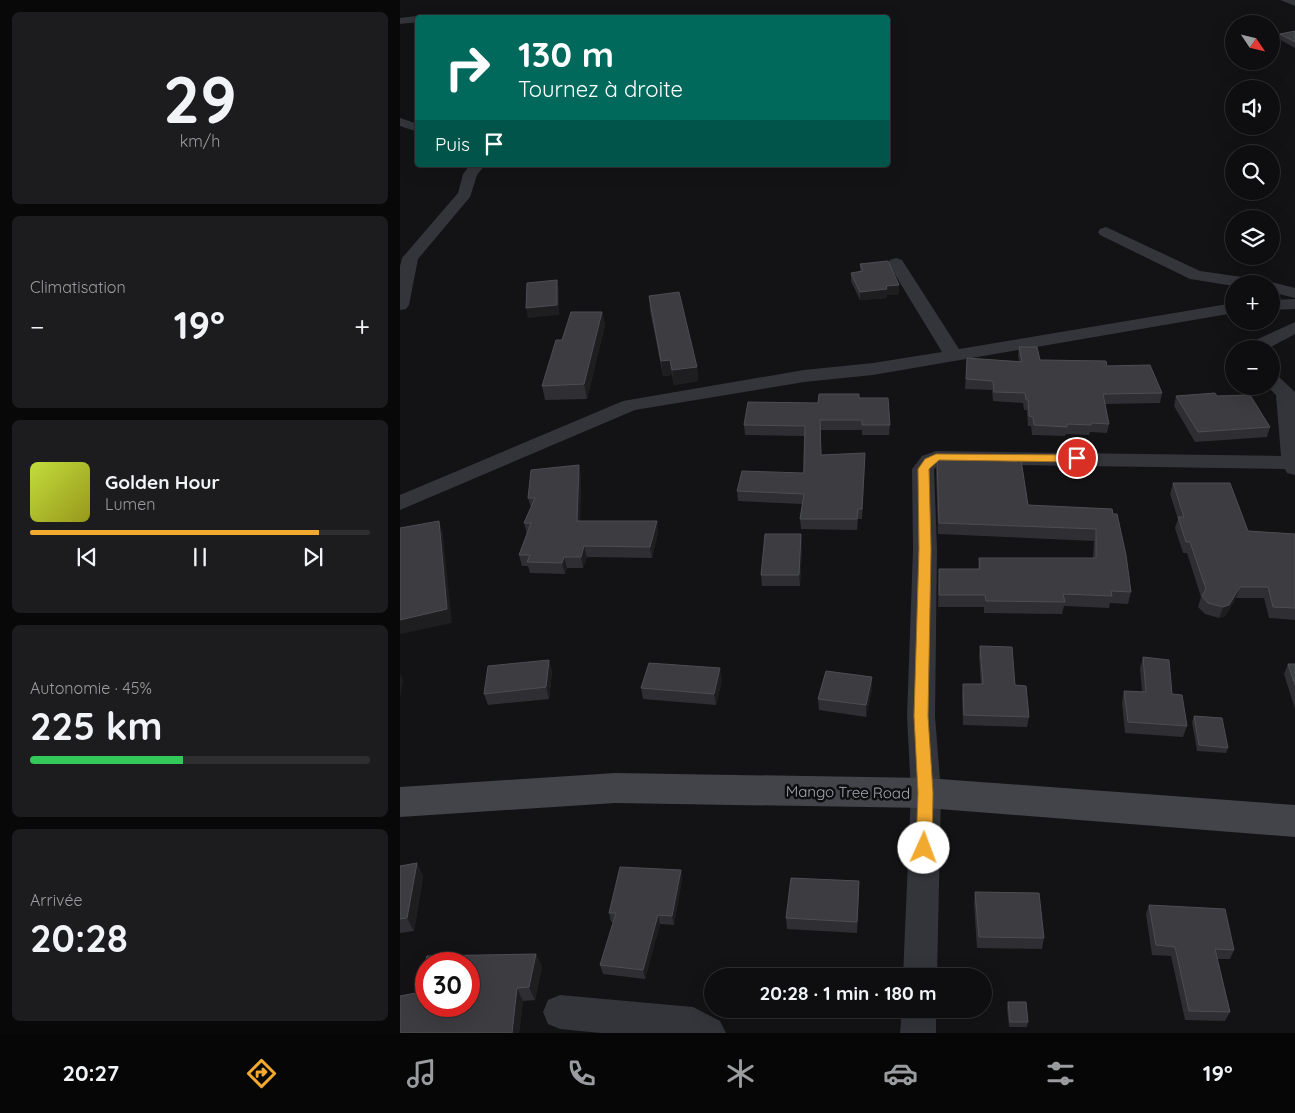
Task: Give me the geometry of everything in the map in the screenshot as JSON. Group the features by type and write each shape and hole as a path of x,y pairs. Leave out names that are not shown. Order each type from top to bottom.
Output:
{"main road":[{"name":"Mango Tree Road","path":"400,802 615,788 926,793 1295,821"}],"street":[{"path":"1285,0 1295,3"},
{"path":"400,21 415,19"},
{"path":"400,122 415,127"},
{"path":"400,305 410,258 466,194 470,174 476,167"},
{"path":"1106,232 1196,275 1225,279"},
{"path":"896,263 952,354"},
{"path":"1280,289 1295,293"},
{"path":"1280,305 1295,304"},
{"path":"400,502 630,405 804,376 874,369 952,354 1225,309"},
{"path":"1270,340 1295,328"},
{"path":"920,968 926,793 921,716 925,549 923,469 936,457 1019,457 1294,465 1286,393 1280,388"},
{"path":"560,1012 693,1024 708,1033"}],"building":[{"path":"1295,31 1295,42 1280,34"},
{"path":"888,261 899,285 886,286 887,289 860,292 851,273 863,271 860,264"},
{"path":"557,280 557,305 526,308 527,283"},
{"path":"679,292 697,367 672,370 670,360 661,361 649,296"},
{"path":"571,312 602,312 584,384 542,386 556,340 562,340"},
{"path":"1019,347 1037,347 1040,360 1106,361 1107,366 1150,365 1162,393 1103,394 1109,424 1067,424 1067,427 1034,425 1033,417 1029,416 1028,400 1026,400 1025,393 994,392 993,381 966,379 967,358 1022,362"},
{"path":"1215,393 1217,396 1250,395 1270,427 1198,432 1176,396"},
{"path":"819,394 859,394 859,398 888,398 890,425 862,425 862,420 820,420 821,455 865,453 862,509 858,509 857,519 800,519 804,494 737,491 742,471 803,473 804,471 805,426 744,425 748,402 818,403"},
{"path":"937,459 1021,460 1028,505 1112,509 1113,514 1117,514 1126,555 1131,592 1111,591 1112,596 1063,594 1065,602 986,601 985,595 939,595 939,569 980,569 979,558 1096,558 1096,529 939,523"},
{"path":"579,465 577,521 657,521 650,547 584,546 581,557 564,557 562,563 527,562 530,555 519,555 531,523 524,523 535,498 528,498 531,470"},
{"path":"1173,483 1230,483 1248,531 1295,534 1295,608 1273,607 1268,587 1240,587 1229,605 1223,607 1208,603 1202,596 1206,589 1190,542 1186,542 1178,517 1184,517"},
{"path":"439,521 447,609 400,620 400,528"},
{"path":"765,534 801,534 799,575 761,575"},
{"path":"980,646 1012,647 1015,685 1026,686 1029,717 964,715 963,684 983,684"},
{"path":"1143,657 1169,660 1172,694 1182,695 1187,726 1128,722 1124,691 1146,692"},
{"path":"549,660 546,687 484,694 488,666"},
{"path":"649,663 720,668 714,694 641,688"},
{"path":"1288,664 1295,664 1295,685"},
{"path":"826,671 872,677 866,705 818,699"},
{"path":"1194,716 1222,718 1228,748 1199,745"},
{"path":"417,863 407,918 400,919 400,866"},
{"path":"620,867 681,870 672,916 658,915 643,970 600,965 616,913 609,913"},
{"path":"791,878 859,881 857,922 786,918"},
{"path":"975,892 1039,893 1044,938 979,937"},
{"path":"1149,905 1225,909 1234,950 1215,949 1230,1012 1189,1011 1175,947 1156,945"},
{"path":"536,954 529,987 517,988 512,1033 400,1033 400,996 415,993 415,1017 480,1017 480,955"},
{"path":"1008,1002 1026,1002 1028,1022 1010,1022"}],"route":[{"path":"924,848 926,793 921,716 925,549 923,469 936,457 1077,458"}]}
